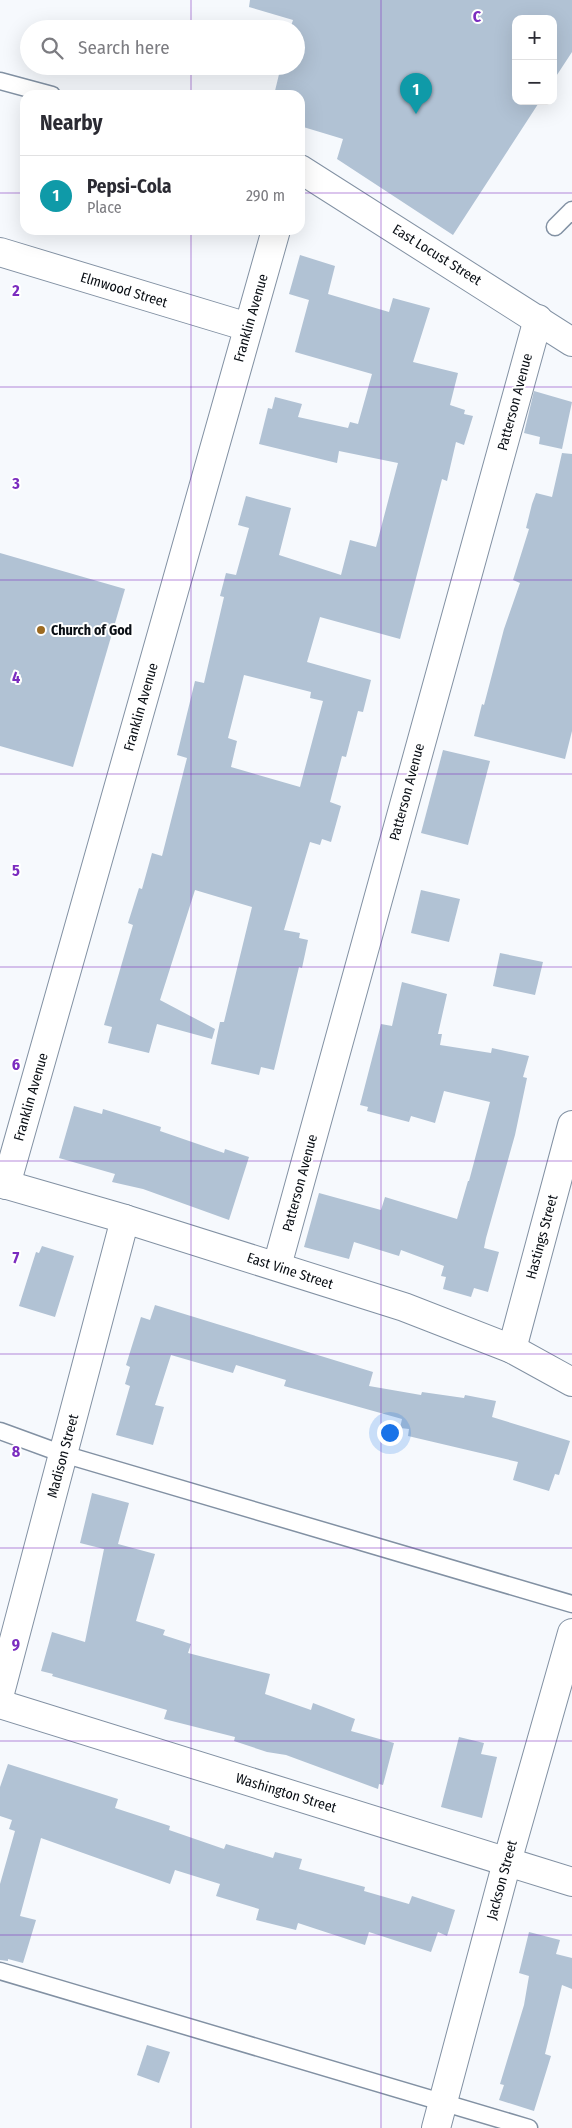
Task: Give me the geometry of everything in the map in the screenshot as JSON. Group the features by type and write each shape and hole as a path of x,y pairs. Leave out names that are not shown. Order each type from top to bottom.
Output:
{"street":[{"name":"East Locust Street","path":"305,172 572,342"},
{"name":"Franklin Avenue","path":"3,1184 275,235"},
{"name":"Elmwood Street","path":"0,252 248,327"},
{"name":"Patterson Avenue","path":"277,1266 538,319"},
{"name":"Hastings Street","path":"512,1349 572,1125"},
{"name":"East Vine Street","path":"3,1184 277,1266 404,1308 512,1349 572,1382"},
{"name":"Madison Street","path":"0,1694 125,1219"},
{"name":"Jackson Street","path":"440,2115 507,1862 572,1633"},
{"name":"Washington Street","path":"0,1704 572,1882"}],"lane":[{"path":"0,80 35,90"},
{"path":"555,227 572,210"},
{"path":"0,1431 63,1454 572,1604"},
{"path":"0,1971 440,2115 529,2128"}],"building":[{"path":"250,0 572,0 572,52 557,75 557,15 512,15 512,105 537,105 453,235 337,159 343,139 305,128 305,90 275,90 279,75 305,75 305,20 293,20 249,7"},
{"path":"300,255 335,266 328,294 389,312 393,298 430,308 413,362 458,373 450,405 465,410 464,414 473,416 464,445 456,442 447,481 442,479 400,639 320,617 307,662 371,680 363,712 358,711 346,757 342,756 330,802 341,806 331,842 322,839 320,845 310,842 284,930 300,933 299,938 308,940 302,968 299,967 274,1070 261,1067 259,1075 211,1064 220,1022 224,1022 252,907 195,890 160,1000 215,1029 212,1039 157,1024 149,1053 108,1043 112,1027 104,1025 133,925 128,923 139,888 142,889 152,853 162,856 187,758 177,755 195,681 204,683 224,597 220,596 226,573 236,575 249,528 238,525 246,496 291,508 279,555 341,575 350,540 376,547 398,463 339,451 337,463 259,444 268,408 272,409 275,397 302,404 298,417 348,428 350,422 358,424 372,374 295,352 309,300 289,294","holes":["244,675 311,692 310,698 323,701 300,787 231,767 237,741 228,738"]},
{"path":"534,391 572,402 562,449 539,444 540,437 524,433"},
{"path":"562,453 572,454 572,731 565,759 474,736 504,629 520,583 513,580 529,529 526,528 532,504 536,493 552,497"},
{"path":"0,553 125,589 73,767 0,746"},
{"path":"443,750 490,761 468,845 421,833"},
{"path":"421,890 460,899 449,942 411,933"},
{"path":"500,953 543,962 535,995 493,986"},
{"path":"402,982 447,994 438,1034 442,1034 440,1045 491,1053 492,1048 529,1056 523,1077 527,1078 515,1135 484,1248 499,1252 488,1292 474,1288 471,1297 443,1289 446,1277 441,1276 444,1266 401,1250 399,1256 354,1242 349,1259 304,1247 319,1193 381,1210 385,1197 457,1219 490,1102 444,1091 435,1123 411,1116 409,1122 367,1111 368,1107 360,1105 381,1024 392,1026"},
{"path":"74,1106 102,1114 103,1109 161,1127 160,1131 224,1153 225,1149 249,1157 229,1220 143,1189 112,1182 115,1174 59,1158"},
{"path":"42,1246 74,1256 55,1317 19,1306 36,1252 39,1253"},
{"path":"155,1305 373,1372 369,1386 421,1395 422,1392 464,1398 465,1395 496,1401 492,1417 570,1441 559,1475 555,1474 549,1491 513,1480 518,1462 408,1436 409,1429 400,1428 402,1419 284,1386 286,1380 236,1365 233,1373 171,1355 155,1405 164,1407 153,1445 116,1435 130,1386 125,1384 130,1367 126,1365 141,1317 150,1320"},
{"path":"92,1493 129,1503 118,1544 155,1554 136,1621 165,1630 163,1635 191,1644 188,1653 270,1674 265,1694 311,1710 313,1703 355,1719 351,1731 394,1743 383,1785 379,1784 378,1789 286,1755 267,1752 234,1741 235,1737 164,1719 167,1710 52,1676 53,1674 41,1671 52,1632 85,1642 104,1549 80,1543"},
{"path":"459,1737 484,1743 481,1754 497,1757 482,1818 441,1807"},
{"path":"8,1764 118,1799 115,1808 170,1826 169,1830 224,1849 226,1844 273,1858 275,1852 302,1859 299,1869 365,1887 364,1891 409,1904 412,1896 455,1910 447,1936 438,1932 431,1952 369,1932 365,1945 298,1923 296,1930 256,1920 259,1909 216,1896 220,1884 175,1870 170,1884 41,1838 20,1916 36,1920 23,1963 8,1959 8,1961 0,1960 0,1884 15,1831 9,1829 12,1820 0,1816 0,1787"},
{"path":"529,1932 560,1940 556,1954 572,1958 572,1989 562,1985 545,2054 551,2056 534,2111 499,2100 504,2085 500,2084 524,2005 529,1976 519,1973"},
{"path":"147,2045 170,2052 159,2083 137,2075"}],"place":[{"name":"Pepsi-Cola","path":"416,114"},
{"name":"Church of God","path":"41,630"}]}
